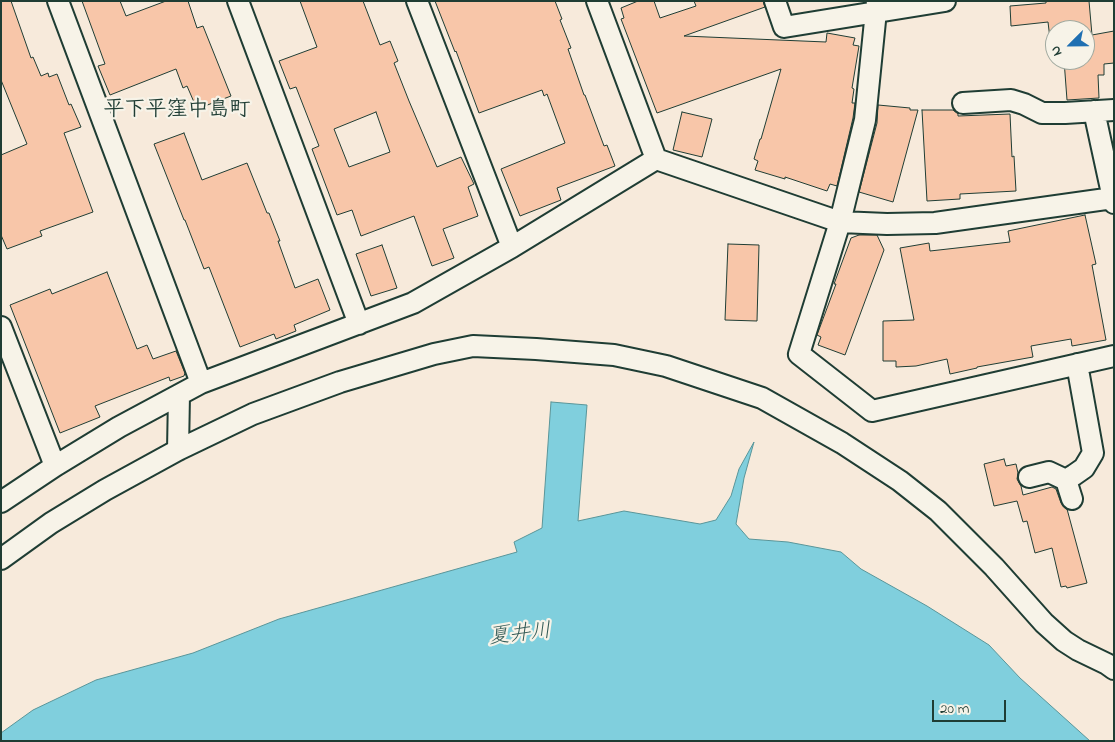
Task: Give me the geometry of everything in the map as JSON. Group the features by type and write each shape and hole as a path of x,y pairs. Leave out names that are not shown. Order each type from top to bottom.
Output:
{"street":[{"path":"58,1 201,383"},
{"path":"238,1 359,324"},
{"path":"417,1 512,248"},
{"path":"597,1 656,159"},
{"path":"775,1 784,27 877,7 945,1"},
{"path":"877,7 865,120 840,222 798,354 872,411 1114,356"},
{"path":"962,103 1011,100 1042,112 1065,113 1114,110"},
{"path":"656,159 840,222 887,224 935,223 1113,201 1094,111"},
{"path":"1,502 119,427 201,383 413,303 512,248 656,159"},
{"path":"1,327 55,466"},
{"path":"1,559 67,513 178,450 253,414 331,385 415,359 473,346 614,355 666,366 762,398 842,443 900,481 938,511 994,567 1044,623 1064,641 1114,669"},
{"path":"1066,480 1084,468 1094,453 1077,364"},
{"path":"178,450 179,395"},
{"path":"1028,476 1049,472 1066,480 1072,499"}],"water":[{"name":"夏井川","path":"551,402 587,405 578,521 624,511 700,524 716,520 731,496 739,469 754,442 744,478 736,524 749,539 788,542 841,552 861,569 927,606 989,645 1020,678 1090,741 1,741 1,733 33,710 96,680 193,653 279,619 517,552 514,542 542,528"}],"building":[{"path":"1,1 11,1 31,58 33,57 41,76 48,73 49,77 57,74 69,105 71,104 81,127 64,133 93,212 40,231 42,236 7,249 1,235 1,155 27,144 1,80"},
{"path":"82,1 120,1 126,16 166,1 188,1 197,28 203,26 231,96 197,109 187,86 183,88 176,69 110,95 98,66 105,64"},
{"path":"300,1 363,1 380,45 390,41 398,61 394,63 437,167 461,157 474,184 468,187 478,216 443,229 454,258 432,266 414,216 361,236 352,210 337,215 312,149 319,146 296,87 290,89 279,61 317,47","holes":["376,112 390,152 349,167 334,129"]},
{"path":"435,1 555,1 571,48 568,49 584,95 604,146 607,145 615,166 557,188 561,200 520,216 501,169 565,143 547,94 544,96 542,90 479,113"},
{"path":"638,1 654,1 660,18 696,6 694,1 763,1 765,7 684,36 826,42 827,33 855,38 853,45 859,46 852,88 854,89 852,103 855,103 837,186 830,184 827,191 785,177 785,179 755,170 758,161 754,159 781,69 657,113 621,19 624,18 621,8"},
{"path":"1046,1 1089,1 1091,20 1045,20 1045,22 1011,26 1010,6 1046,3"},
{"path":"1114,31 1114,63 1104,64 1104,75 1098,75 1099,98 1067,100 1065,70 1095,70 1095,34"},
{"path":"878,105 918,110 893,202 859,192 877,123"},
{"path":"922,110 953,110 958,116 1010,114 1016,191 960,194 960,199 927,201"},
{"path":"682,112 712,119 702,157 673,150"},
{"path":"184,133 202,180 247,163 280,241 278,241 295,288 318,279 330,310 294,325 296,331 276,339 274,334 240,347 209,267 204,269 154,144"},
{"path":"1085,215 1096,264 1092,265 1106,340 1072,346 1071,339 1031,346 1033,357 950,374 947,359 916,366 896,367 896,361 883,361 883,321 914,320 900,248 929,243 930,251 1010,242 1008,231"},
{"path":"859,235 877,235 884,250 845,355 818,345 821,337 817,335 851,238"},
{"path":"728,244 759,245 757,321 725,320"},
{"path":"382,245 397,288 371,296 356,254"},
{"path":"107,272 137,349 147,345 153,359 176,351 185,373 184,376 170,381 169,377 95,406 100,417 60,433 10,305 50,289 52,294"},
{"path":"1004,459 1006,466 1016,464 1017,479 1023,495 1052,487 1056,489 1061,503 1067,509 1087,583 1067,588 1066,586 1061,587 1052,548 1035,553 1027,521 1023,522 1017,501 994,506 984,464"}],"district":[{"name":"平下平窪中島町","path":"177,112"}]}
